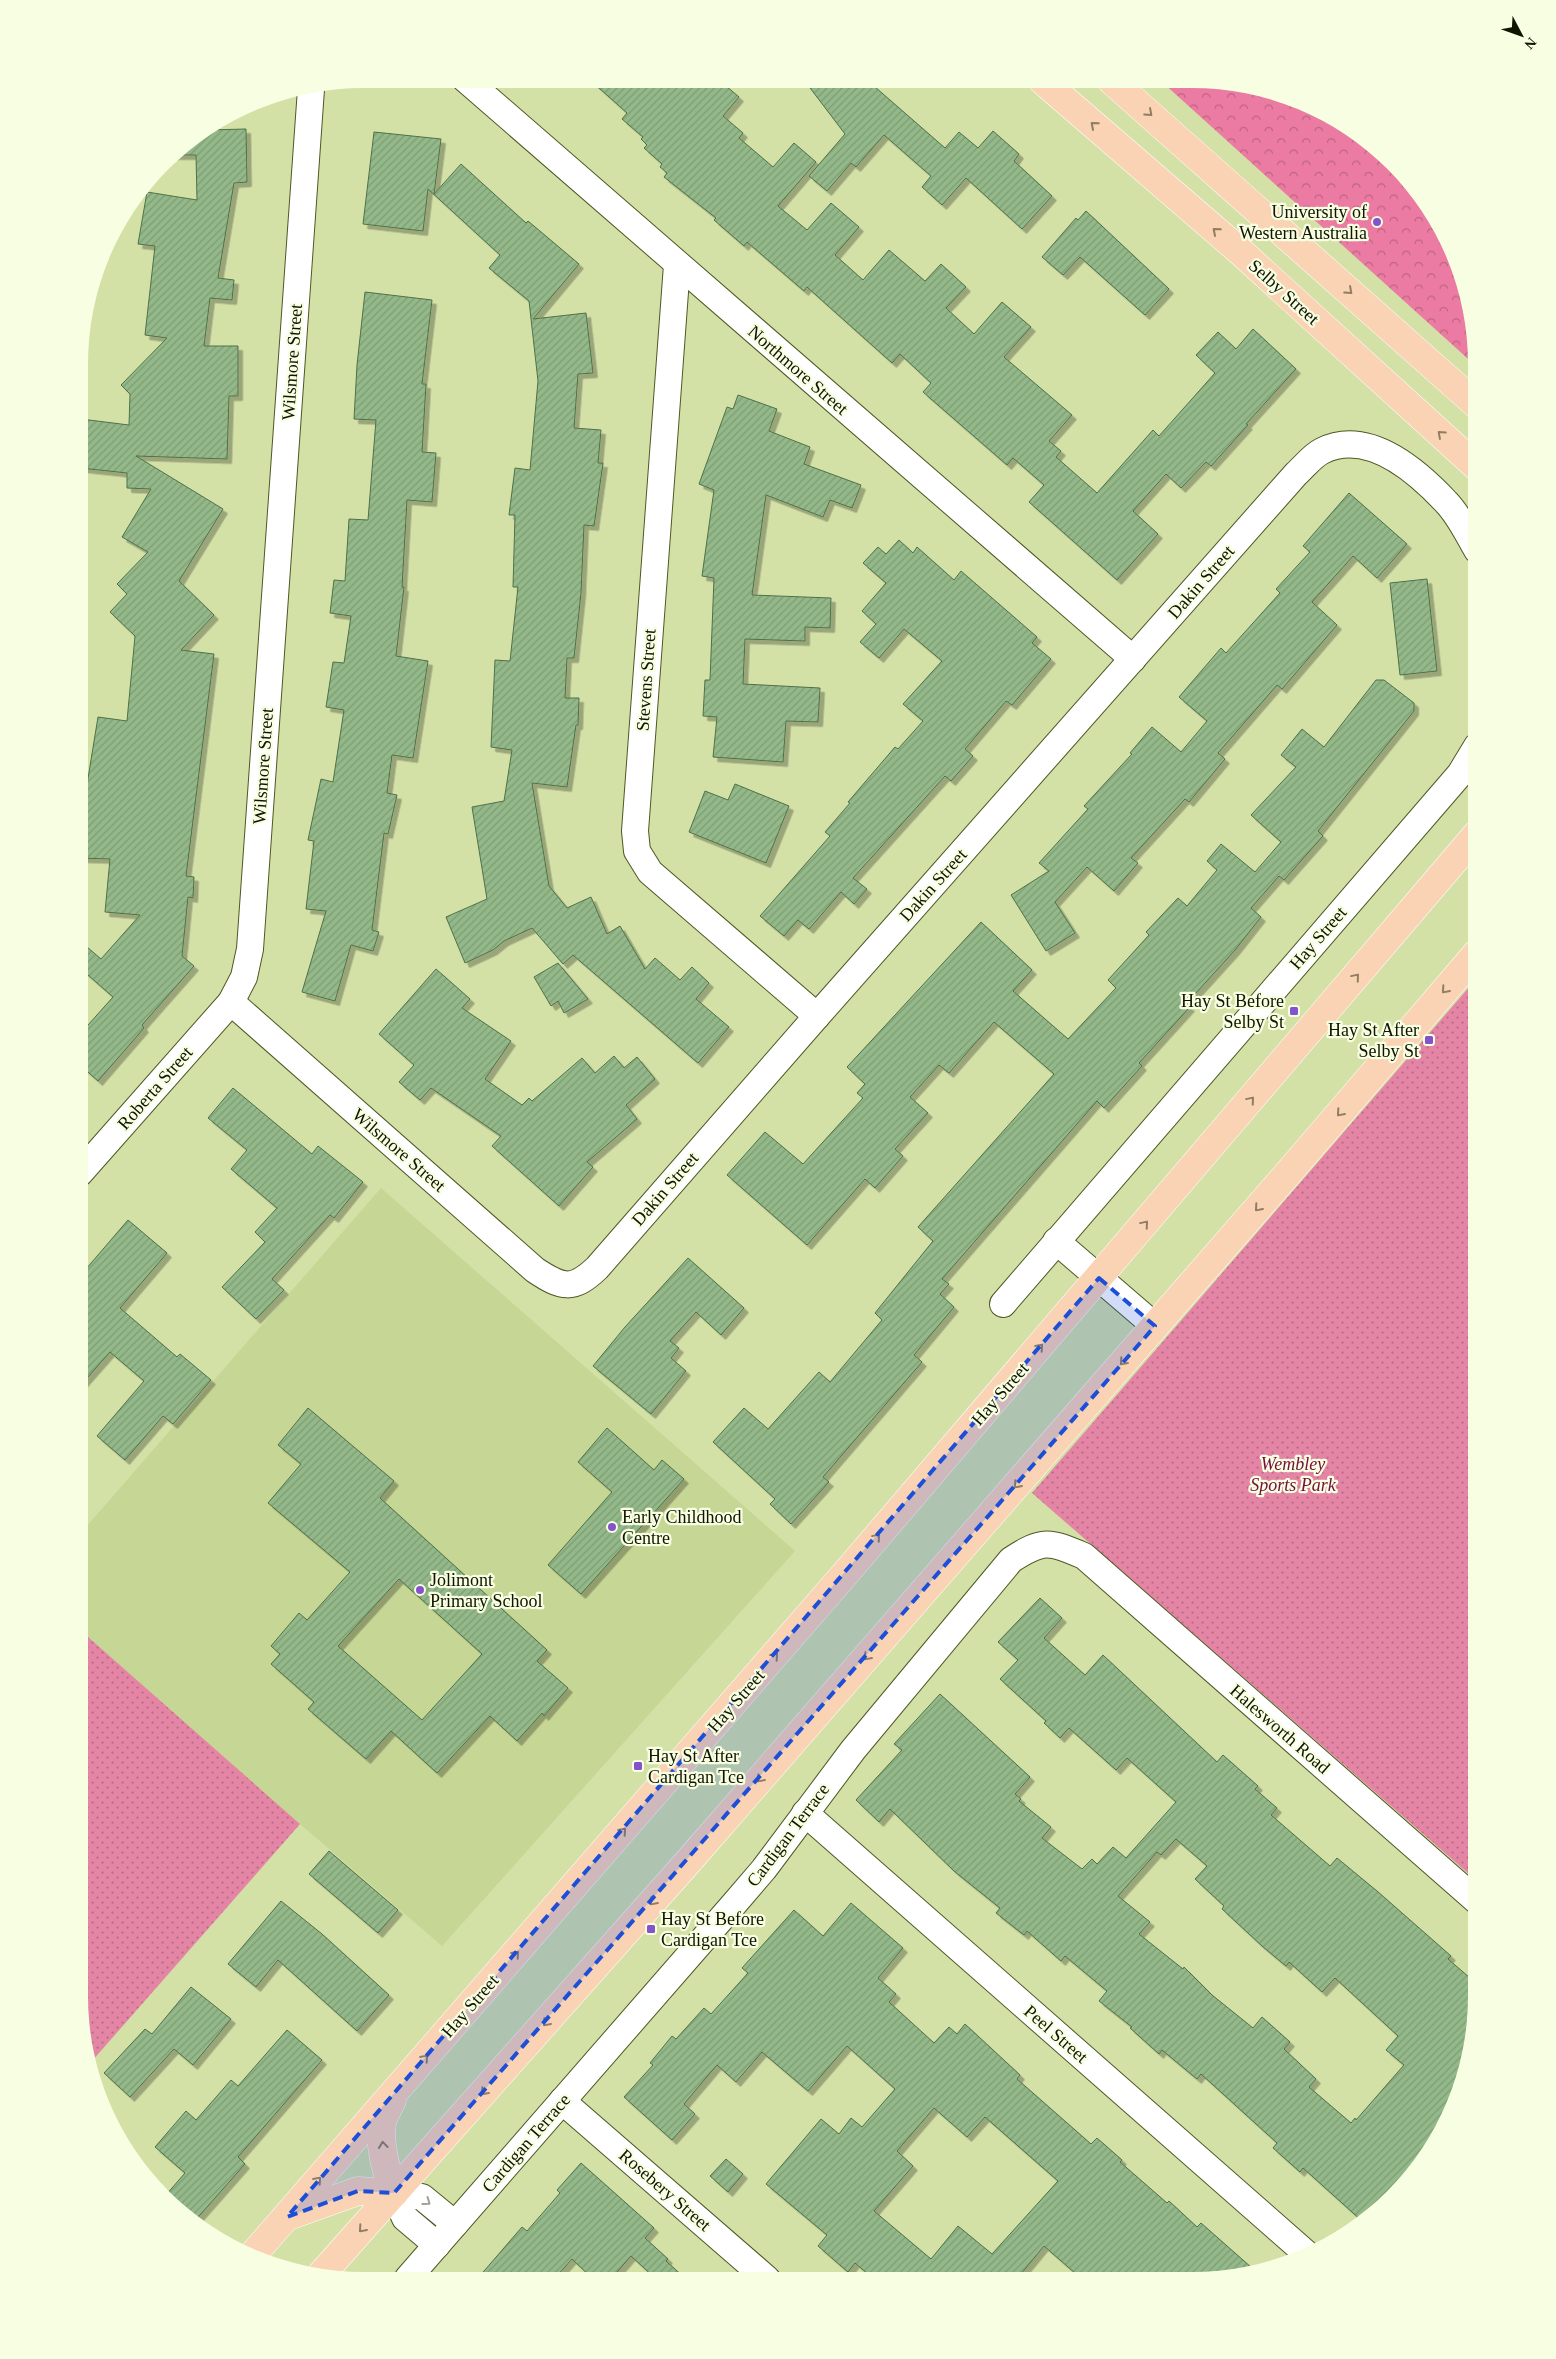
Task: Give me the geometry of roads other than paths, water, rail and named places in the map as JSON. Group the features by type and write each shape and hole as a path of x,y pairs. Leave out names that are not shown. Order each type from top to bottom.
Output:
{"main road":[{"name":"Selby Street","path":"1051,88 1296,302 1468,459"},
{"path":"1120,88 1468,397"},
{"path":"1296,302 1324,268"},
{"name":"Hay Street","path":"258,2250 846,1574 1468,845"},
{"path":"326,2269 693,1856 1468,963"},
{"path":"394,2193 387,2171 382,2142 382,2120 398,2087"},
{"path":"287,2216 358,2191 394,2193"}],"street":[{"name":"Northmore Street","path":"475,88 1133,659"},
{"name":"Wilsmore Street","path":"311,93 250,949 244,977 231,1002 535,1270 563,1285"},
{"name":"Stevens Street","path":"677,265 635,831 637,852 650,872 817,1016"},
{"name":"Dakin Street","path":"563,1285 578,1284 597,1268 1296,474 1320,452 1345,443 1371,447 1406,466 1447,503 1468,536"},
{"name":"Hay Street","path":"1002,1304 1460,774 1468,761"},
{"name":"Roberta Street","path":"88,1164 231,1002"},
{"path":"1056,1241 1155,1326"},
{"name":"Cardigan Terrace","path":"413,2272 734,1904 922,1665 1011,1560 1032,1546 1057,1544 1084,1556"},
{"name":"Halesworth Road","path":"1084,1556 1468,1893"},
{"name":"Peel Street","path":"805,1813 1302,2248"},
{"name":"Rosebery Street","path":"562,2101 759,2272"},
{"path":"394,2193 422,2197 455,2224"},
{"path":"394,2193 405,2218 437,2245"}],"place":[{"name":"University of Western Australia","path":"1377,222"},
{"name":"Hay St Before Selby St","path":"1294,1011"},
{"name":"Hay St After Selby St","path":"1429,1040"},
{"name":"Early Childhood Centre","path":"612,1527"},
{"name":"Jolimont Primary School","path":"420,1590"},
{"name":"Hay St After Cardigan Tce","path":"638,1766"},
{"name":"Hay St Before Cardigan Tce","path":"651,1929"}],"park label":[{"name":"Wembley Sports Park","path":"1293,1474"}]}
